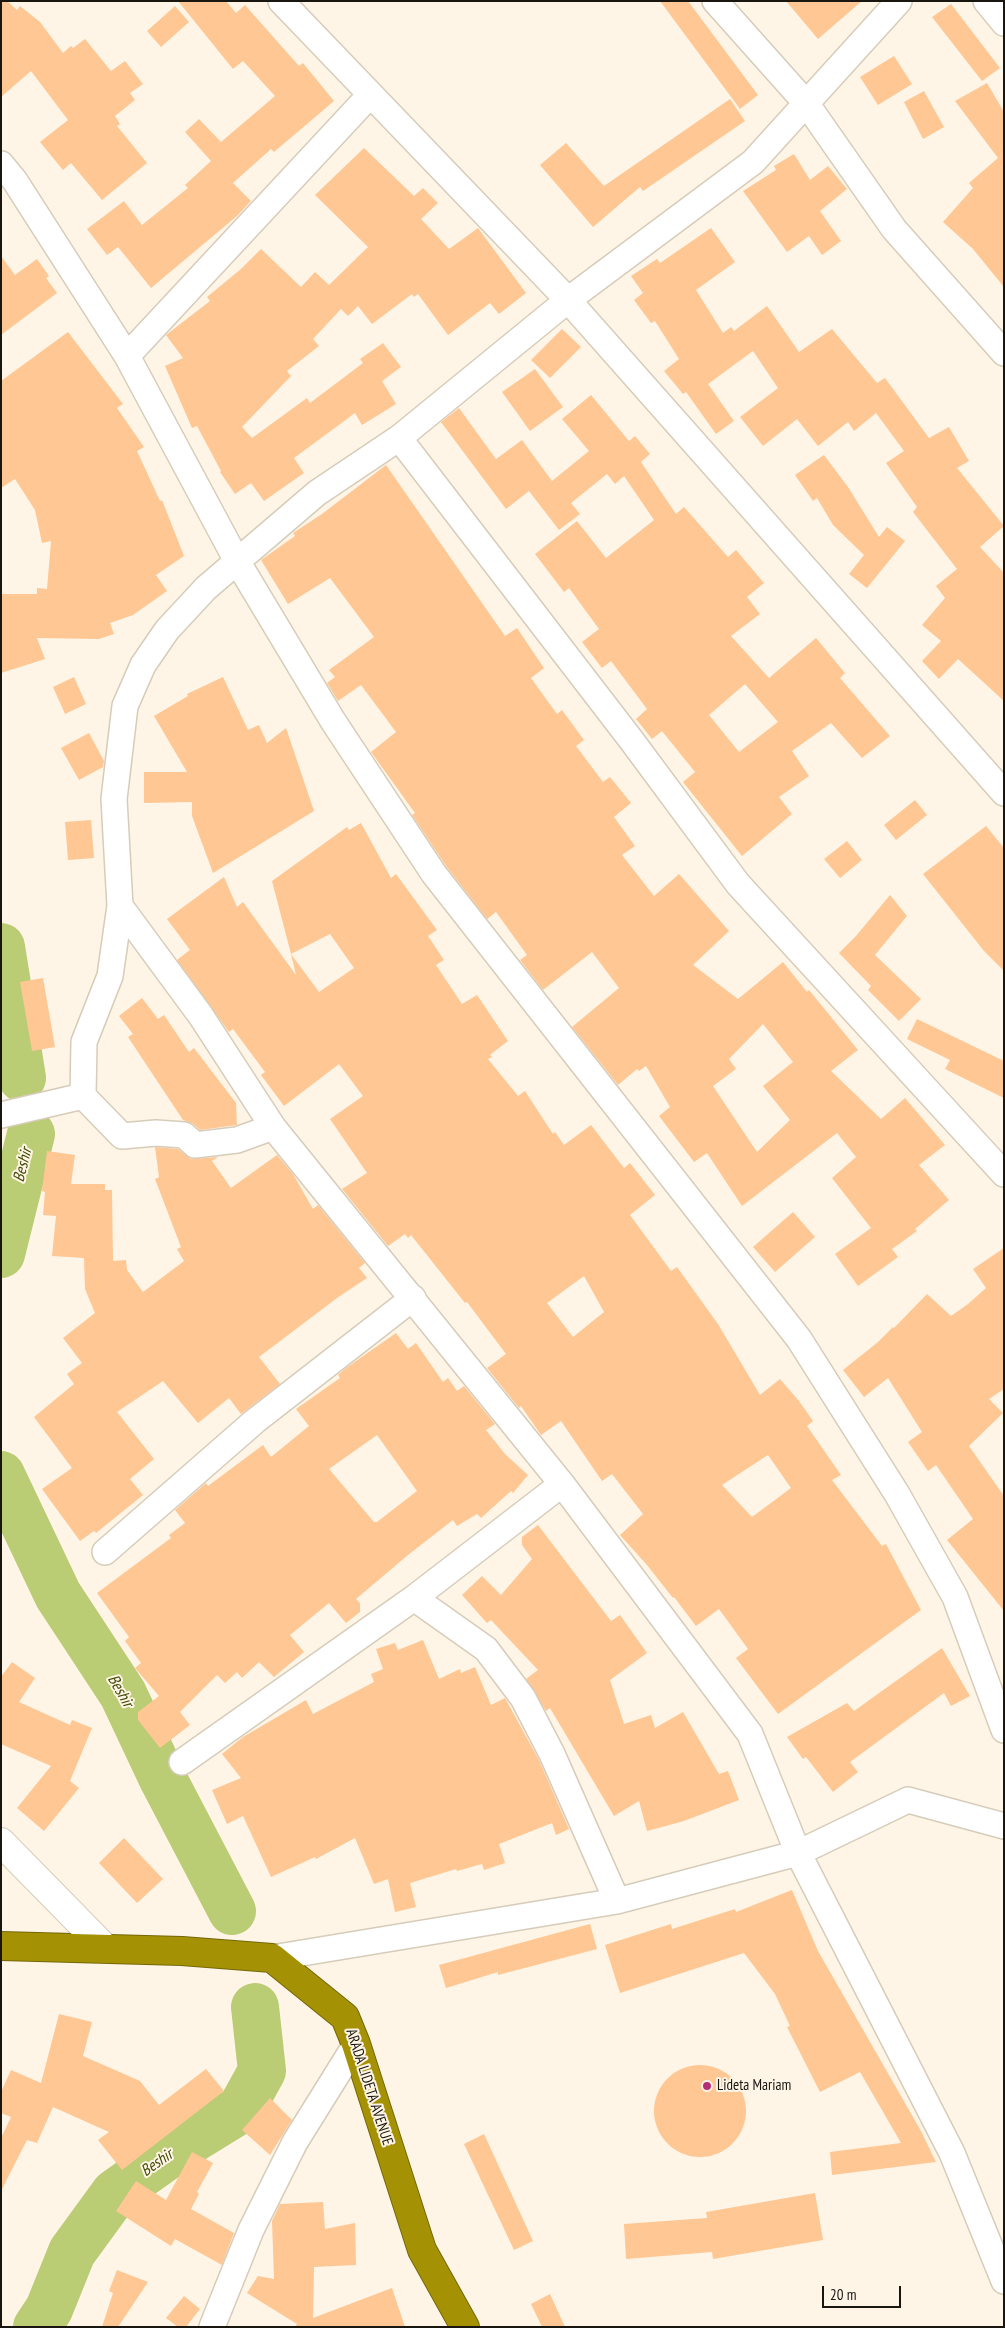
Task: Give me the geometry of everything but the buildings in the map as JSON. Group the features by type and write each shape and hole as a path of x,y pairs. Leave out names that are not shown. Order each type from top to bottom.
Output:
{"highway":[{"path":"1,1946 182,1951 272,1958"},
{"name":"ARADA LIDETA AVENUE","path":"272,1958 345,2017 356,2044 422,2250 465,2327"}],"main road":[{"path":"1,1842 105,1948"}],"street":[{"path":"281,1 568,300 1004,793"},
{"path":"715,1 806,103 894,229 1004,353"},
{"path":"273,1128 237,1140 195,1145 184,1135 156,1133 122,1136 83,1096 84,1042 110,976 120,906 114,799 125,706 143,665 167,630 206,588 317,493 398,438 568,300 753,162 899,1"},
{"path":"986,1 1004,23"},
{"path":"127,356 370,95"},
{"path":"1,164 14,180 127,356 237,562 333,721 434,874 799,1339 897,1494 955,1597 1004,1730"},
{"path":"398,438 632,741 738,884 1004,1174"},
{"path":"120,906 201,1016 273,1128 562,1484 750,1734 798,1852 952,2153 1004,2281"},
{"path":"1,1115 83,1096"},
{"path":"105,1552 255,1421 412,1298"},
{"path":"182,1762 414,1598 562,1484"},
{"path":"414,1598 486,1649 523,1698 552,1754 617,1901"},
{"path":"272,1958 617,1901 798,1852 908,1800 1004,1826"},
{"path":"212,2327 251,2230 295,2142 356,2044"}],"waterway":[{"name":"Beshir","path":"1,947 22,1078"},
{"name":"Beshir","path":"1,1254 31,1134"},
{"name":"Beshir","path":"1,1475 58,1595 123,1694 163,1779 232,1911"},
{"name":"Beshir","path":"37,2327 49,2309 72,2252 115,2193 181,2146 241,2109 262,2071 255,2007"}],"place":[{"name":"Lideta Mariam","path":"707,2086"}]}
